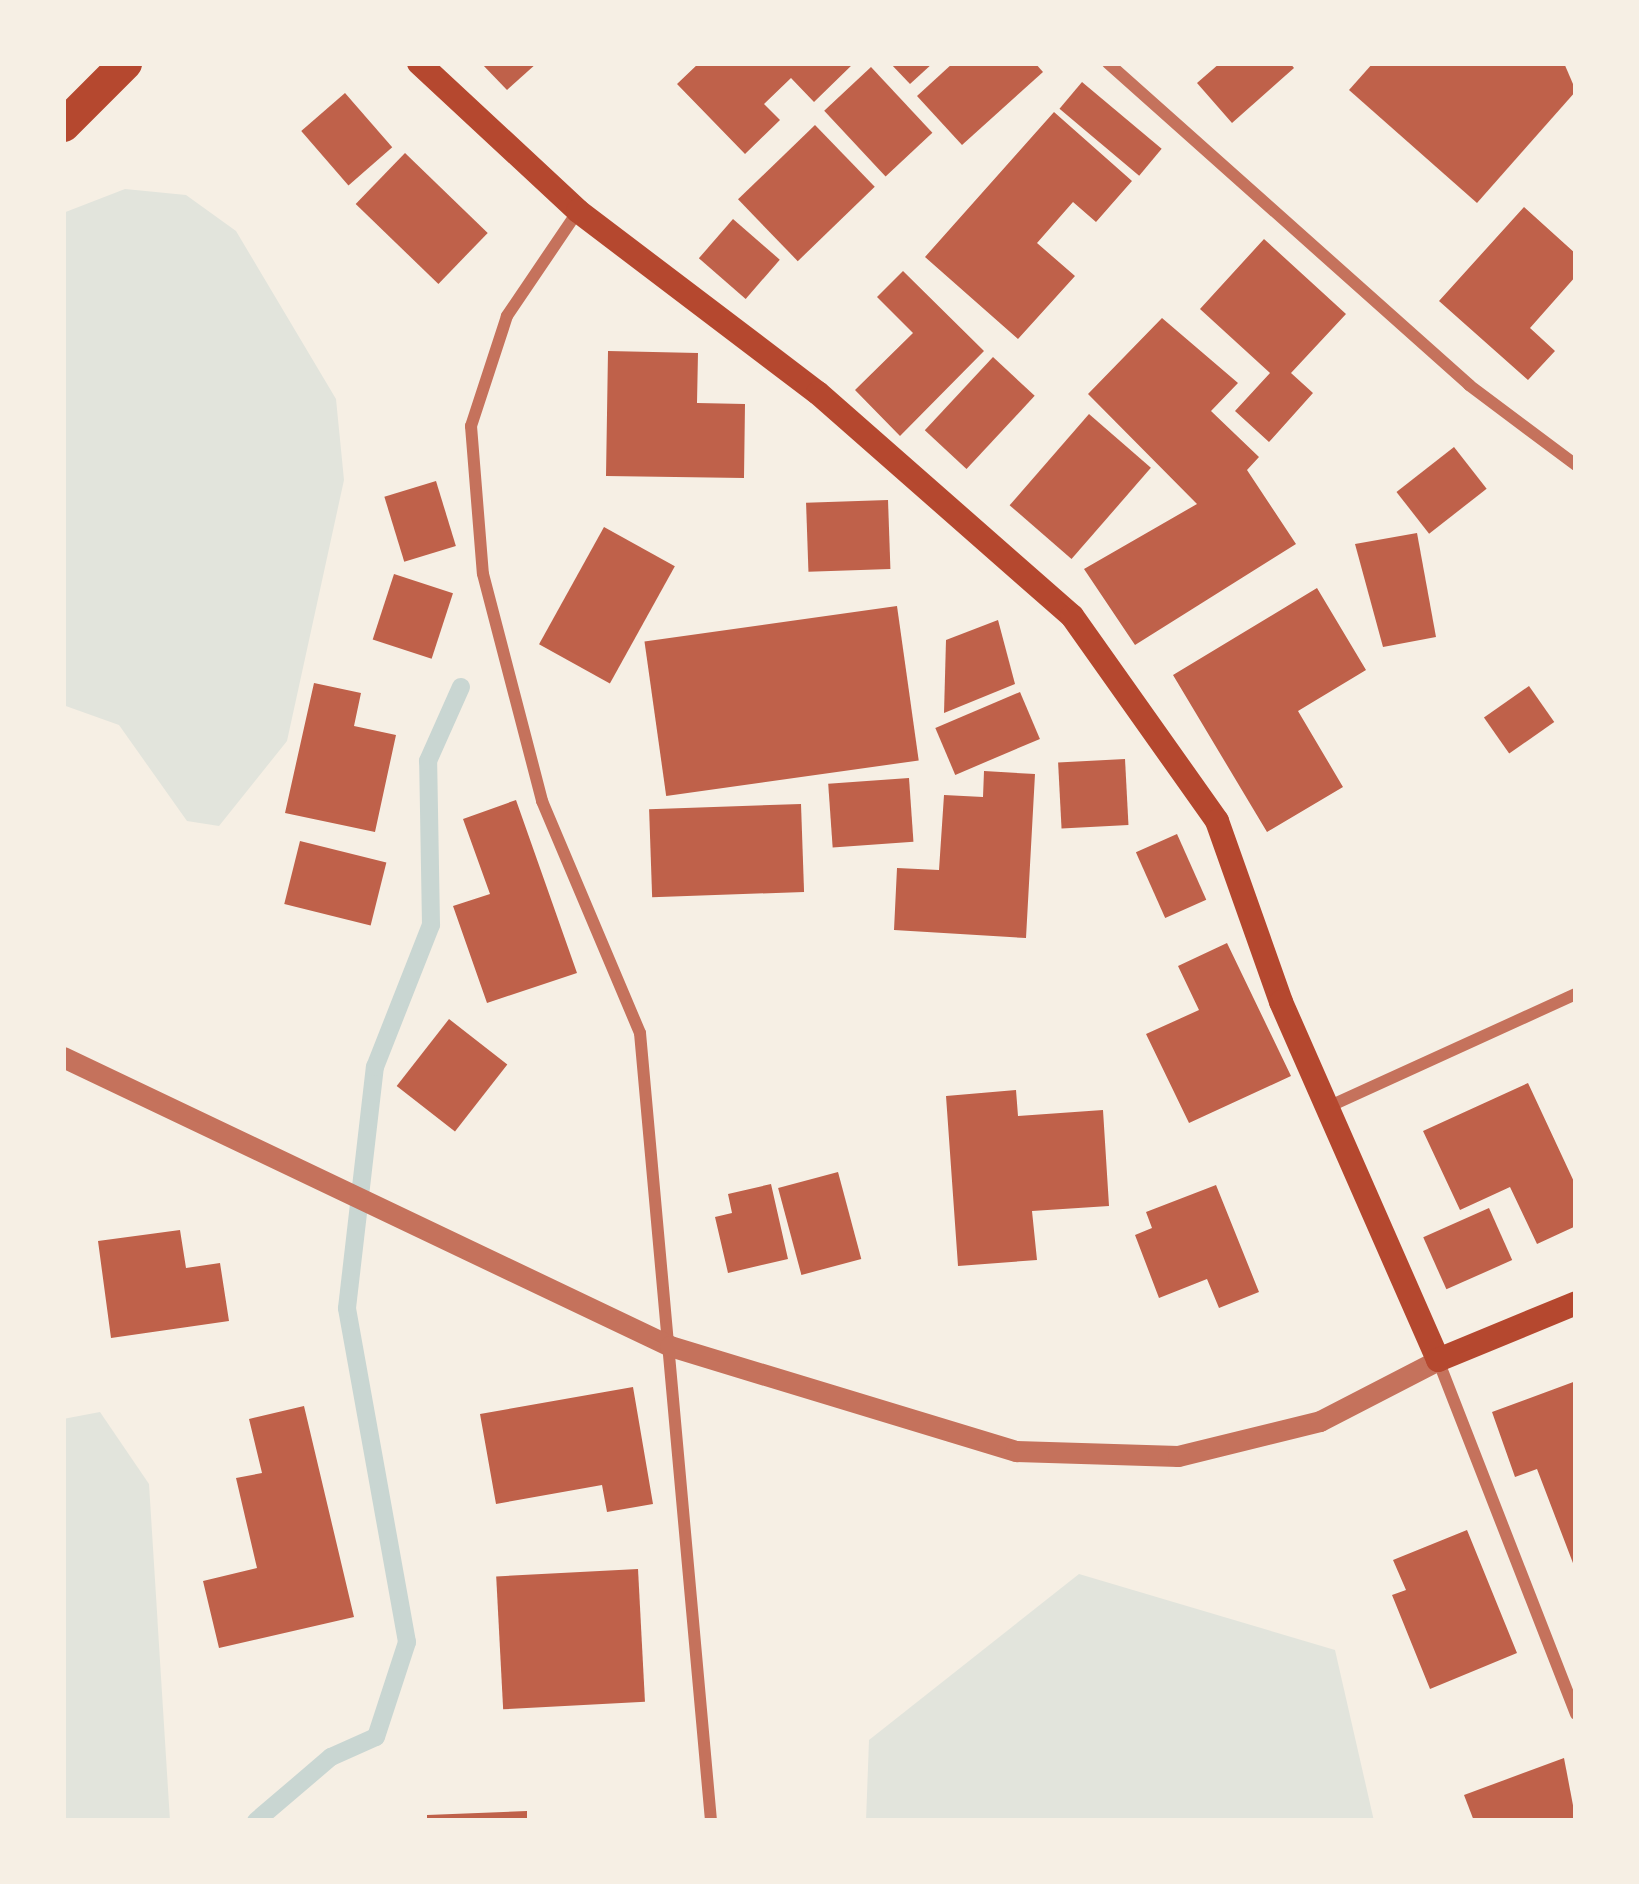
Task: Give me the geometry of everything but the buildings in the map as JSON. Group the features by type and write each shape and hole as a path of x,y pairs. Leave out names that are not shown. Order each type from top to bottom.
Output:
{"highway":[{"path":"63,125 125,63"}],"main road":[{"path":"419,63 578,211 818,393 1072,616 1217,821 1438,1360 1576,1303"}],"street":[{"path":"1108,63 1469,386 1573,458"},
{"path":"578,211 506,316 471,425 479,532 542,801 640,1033 711,1821"},
{"path":"1330,1106 1576,994"},
{"path":"63,1057 670,1346 1016,1451 1084,1460 1178,1456 1319,1420 1438,1360 1576,1714"}],"shaded area":[{"path":"125,189 186,195 236,231 336,399 344,480 287,741 219,826 187,821 119,725 63,705 63,213"},
{"path":"100,1412 149,1484 170,1821 63,1821 63,1419"},
{"path":"1079,1574 1335,1650 1374,1821 866,1821 869,1740"}],"waterway":[{"path":"256,1821 331,1757 376,1737 407,1642 347,1308 375,1067 431,925 428,761 461,687"}]}
